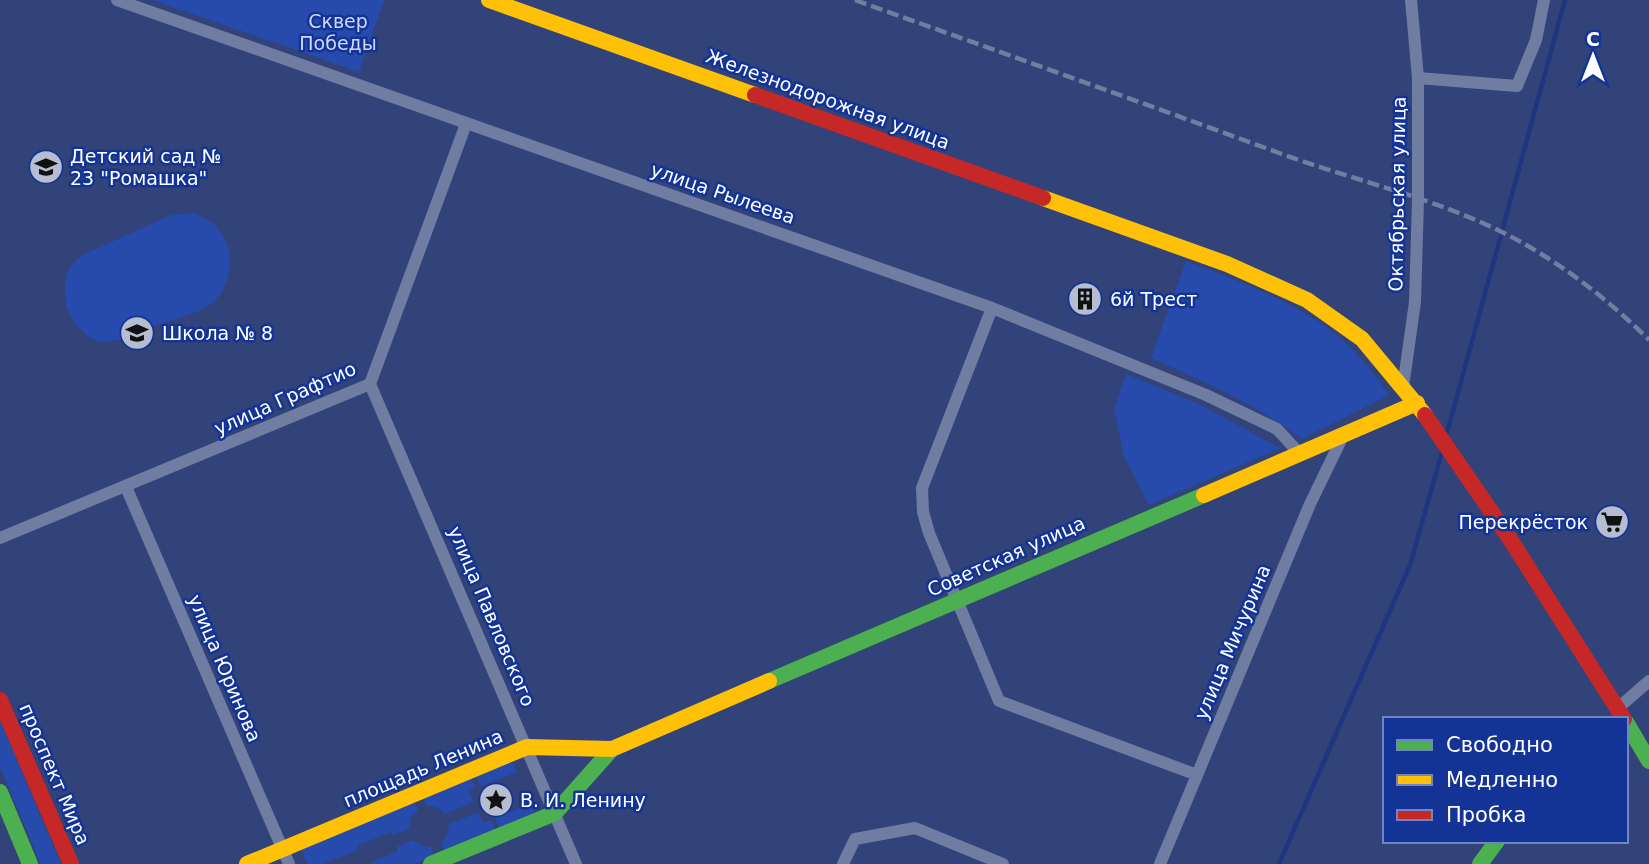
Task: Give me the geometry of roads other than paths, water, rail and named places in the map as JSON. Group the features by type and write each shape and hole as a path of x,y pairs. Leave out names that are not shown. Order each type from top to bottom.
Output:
{"street":[{"name":"улица Рылеева","path":"117,0 992,308 1218,400 1277,429 1300,454"},
{"name":"Железнодорожная улица","path":"489,0 1227,264 1307,300 1362,339 1417,403 1521,556 1619,717"},
{"name":"Октябрьская улица","path":"1403,387 1415,302 1418,78 1411,0"},
{"path":"1418,78 1517,86 1536,40 1544,0"},
{"name":"улица Графтио","path":"0,538 370,384 466,124"},
{"path":"992,308 922,488 923,512 929,533 999,701 1197,775"},
{"name":"улица Павловского","path":"370,384 576,864"},
{"name":"Советская улица","path":"612,749 1417,403"},
{"name":"улица Мичурина","path":"1160,864 1310,504 1343,436"},
{"name":"улица Юринова","path":"126,487 286,856"},
{"path":"1619,717 1649,681"},
{"name":"проспект Мира","path":"0,700 71,864"},
{"name":"Железнодорожная улица","path":"1628,730 1649,761"},
{"name":"площадь Ленина","path":"247,864 286,856 527,747 612,749"},
{"path":"431,864 555,813 612,749"},
{"path":"0,792 30,864"},
{"path":"843,864 855,839 915,828 1003,864"},
{"path":"1480,864 1496,843"}],"waterway":[{"path":"1447,433 1565,0"},
{"path":"1279,864 1410,565 1442,452"}],"railway":[{"path":"855,0 1279,153 1461,214 1519,241 1554,262 1604,299 1649,340"}],"place":[{"name":"Детский сад № 23 \"Ромашка\"","path":"46,167"},
{"name":"6й Трест","path":"1085,299"},
{"name":"Школа № 8","path":"137,333"},
{"name":"Перекрёсток","path":"1612,522"},
{"name":"В. И. Ленину","path":"496,800"}],"park label":[{"name":"Сквер Победы","path":"338,32"}]}
